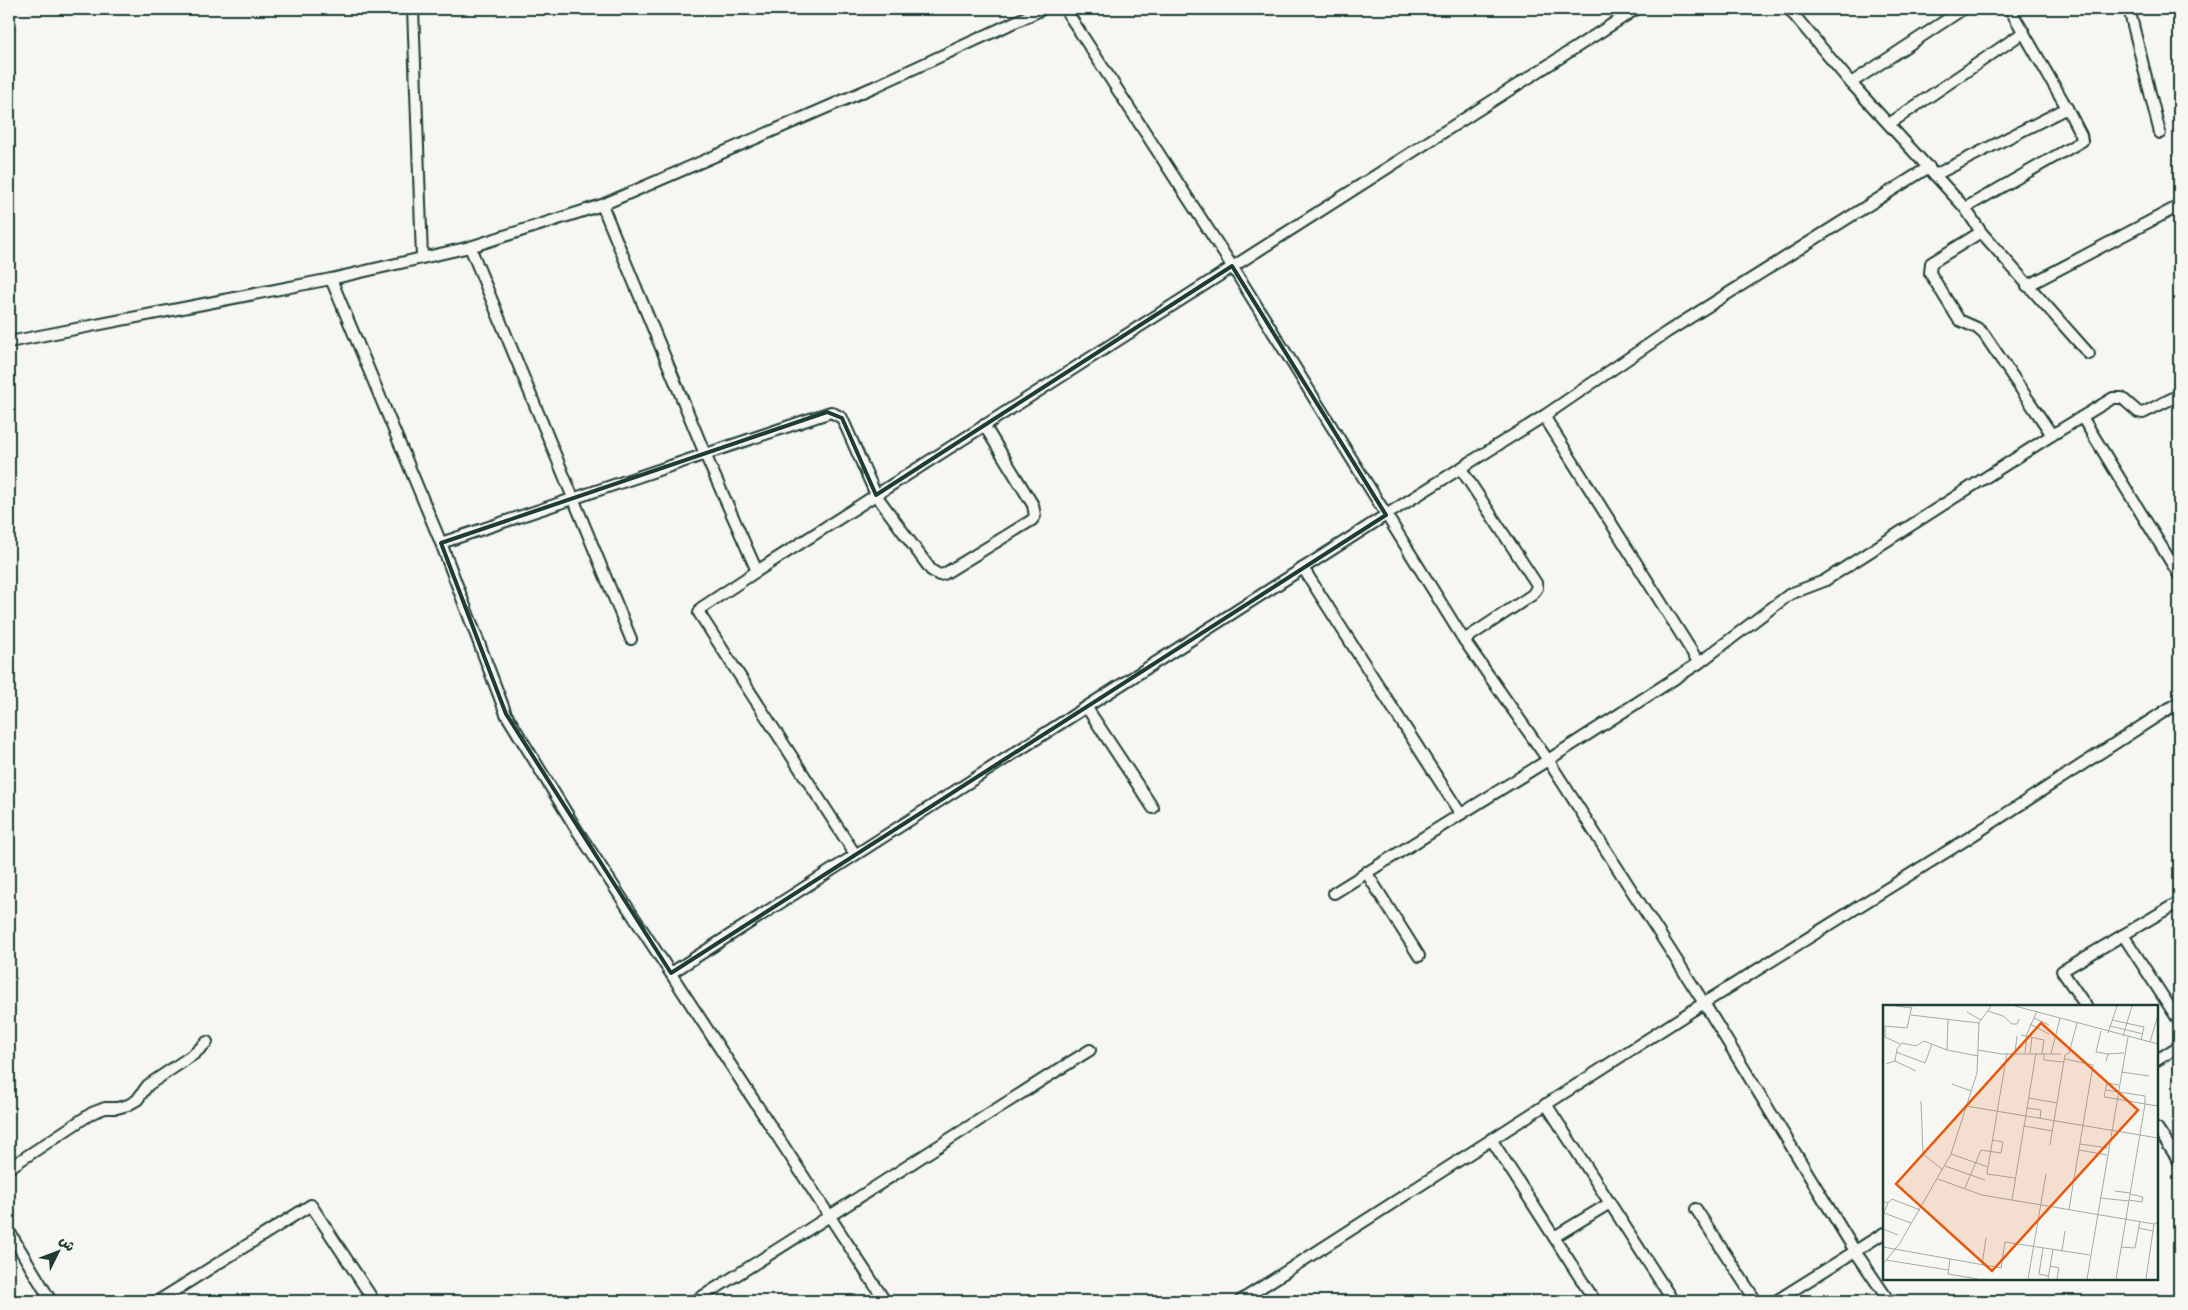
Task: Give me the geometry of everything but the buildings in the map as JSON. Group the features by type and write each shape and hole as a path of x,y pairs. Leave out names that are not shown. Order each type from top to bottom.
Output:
{"street":[{"path":"413,9 422,257"},
{"path":"9,342 330,279 470,247 602,205 876,86 1043,9"},
{"path":"1065,9 1232,266 1464,640 1548,760 1704,1003 1855,1251 1889,1301"},
{"path":"855,854 699,613 701,608 1232,266 1636,9"},
{"path":"1789,9 1851,83 1965,208 1981,232 2089,354"},
{"path":"1851,83 1963,9"},
{"path":"1965,208 2082,141 2081,135 2067,108 2010,9"},
{"path":"2129,9 2160,133"},
{"path":"1889,124 2024,32"},
{"path":"671,973 1386,515 1544,416 1667,332 1932,171 2067,108"},
{"path":"602,205 705,454 757,571"},
{"path":"2027,286 2179,206"},
{"path":"1981,232 1930,263 1930,273 1958,320 1977,328 1984,334 2052,435"},
{"path":"470,247 631,638"},
{"path":"330,279 441,543 506,714 575,827 885,1301"},
{"path":"1334,893 1548,760 1698,663 1790,594 1824,581 2082,417 2118,397 2122,398 2140,413 2147,412 2179,395"},
{"path":"441,543 831,412 842,418 876,495 928,567 940,575 1032,520 1035,516 1033,504 984,425"},
{"path":"1544,416 1698,663"},
{"path":"2082,417 2179,575"},
{"path":"1461,469 1537,588 1532,595 1464,640"},
{"path":"1303,568 1460,813"},
{"path":"1240,1301 1704,1003 1968,839 2179,702"},
{"path":"1087,708 1153,808"},
{"path":"1366,872 1418,956"},
{"path":"2085,1005 2062,972 2179,902"},
{"path":"2124,935 2179,1021"},
{"path":"9,1168 92,1113 105,1108 117,1108 128,1105 136,1100 148,1085 194,1054 207,1042"},
{"path":"2158,1059 2179,1046"},
{"path":"695,1301 1090,1050"},
{"path":"1546,1104 1673,1301"},
{"path":"2158,1130 2179,1162"},
{"path":"1491,1140 1595,1301"},
{"path":"1554,1237 1610,1203"},
{"path":"158,1301 311,1205 374,1301"},
{"path":"1696,1209 1756,1301"},
{"path":"9,1231 51,1301"},
{"path":"1776,1301 1883,1234"}],"highlighted area":[{"path":"1232,266 1386,515 671,973 506,714 441,543 827,412 842,418 876,495"}]}
